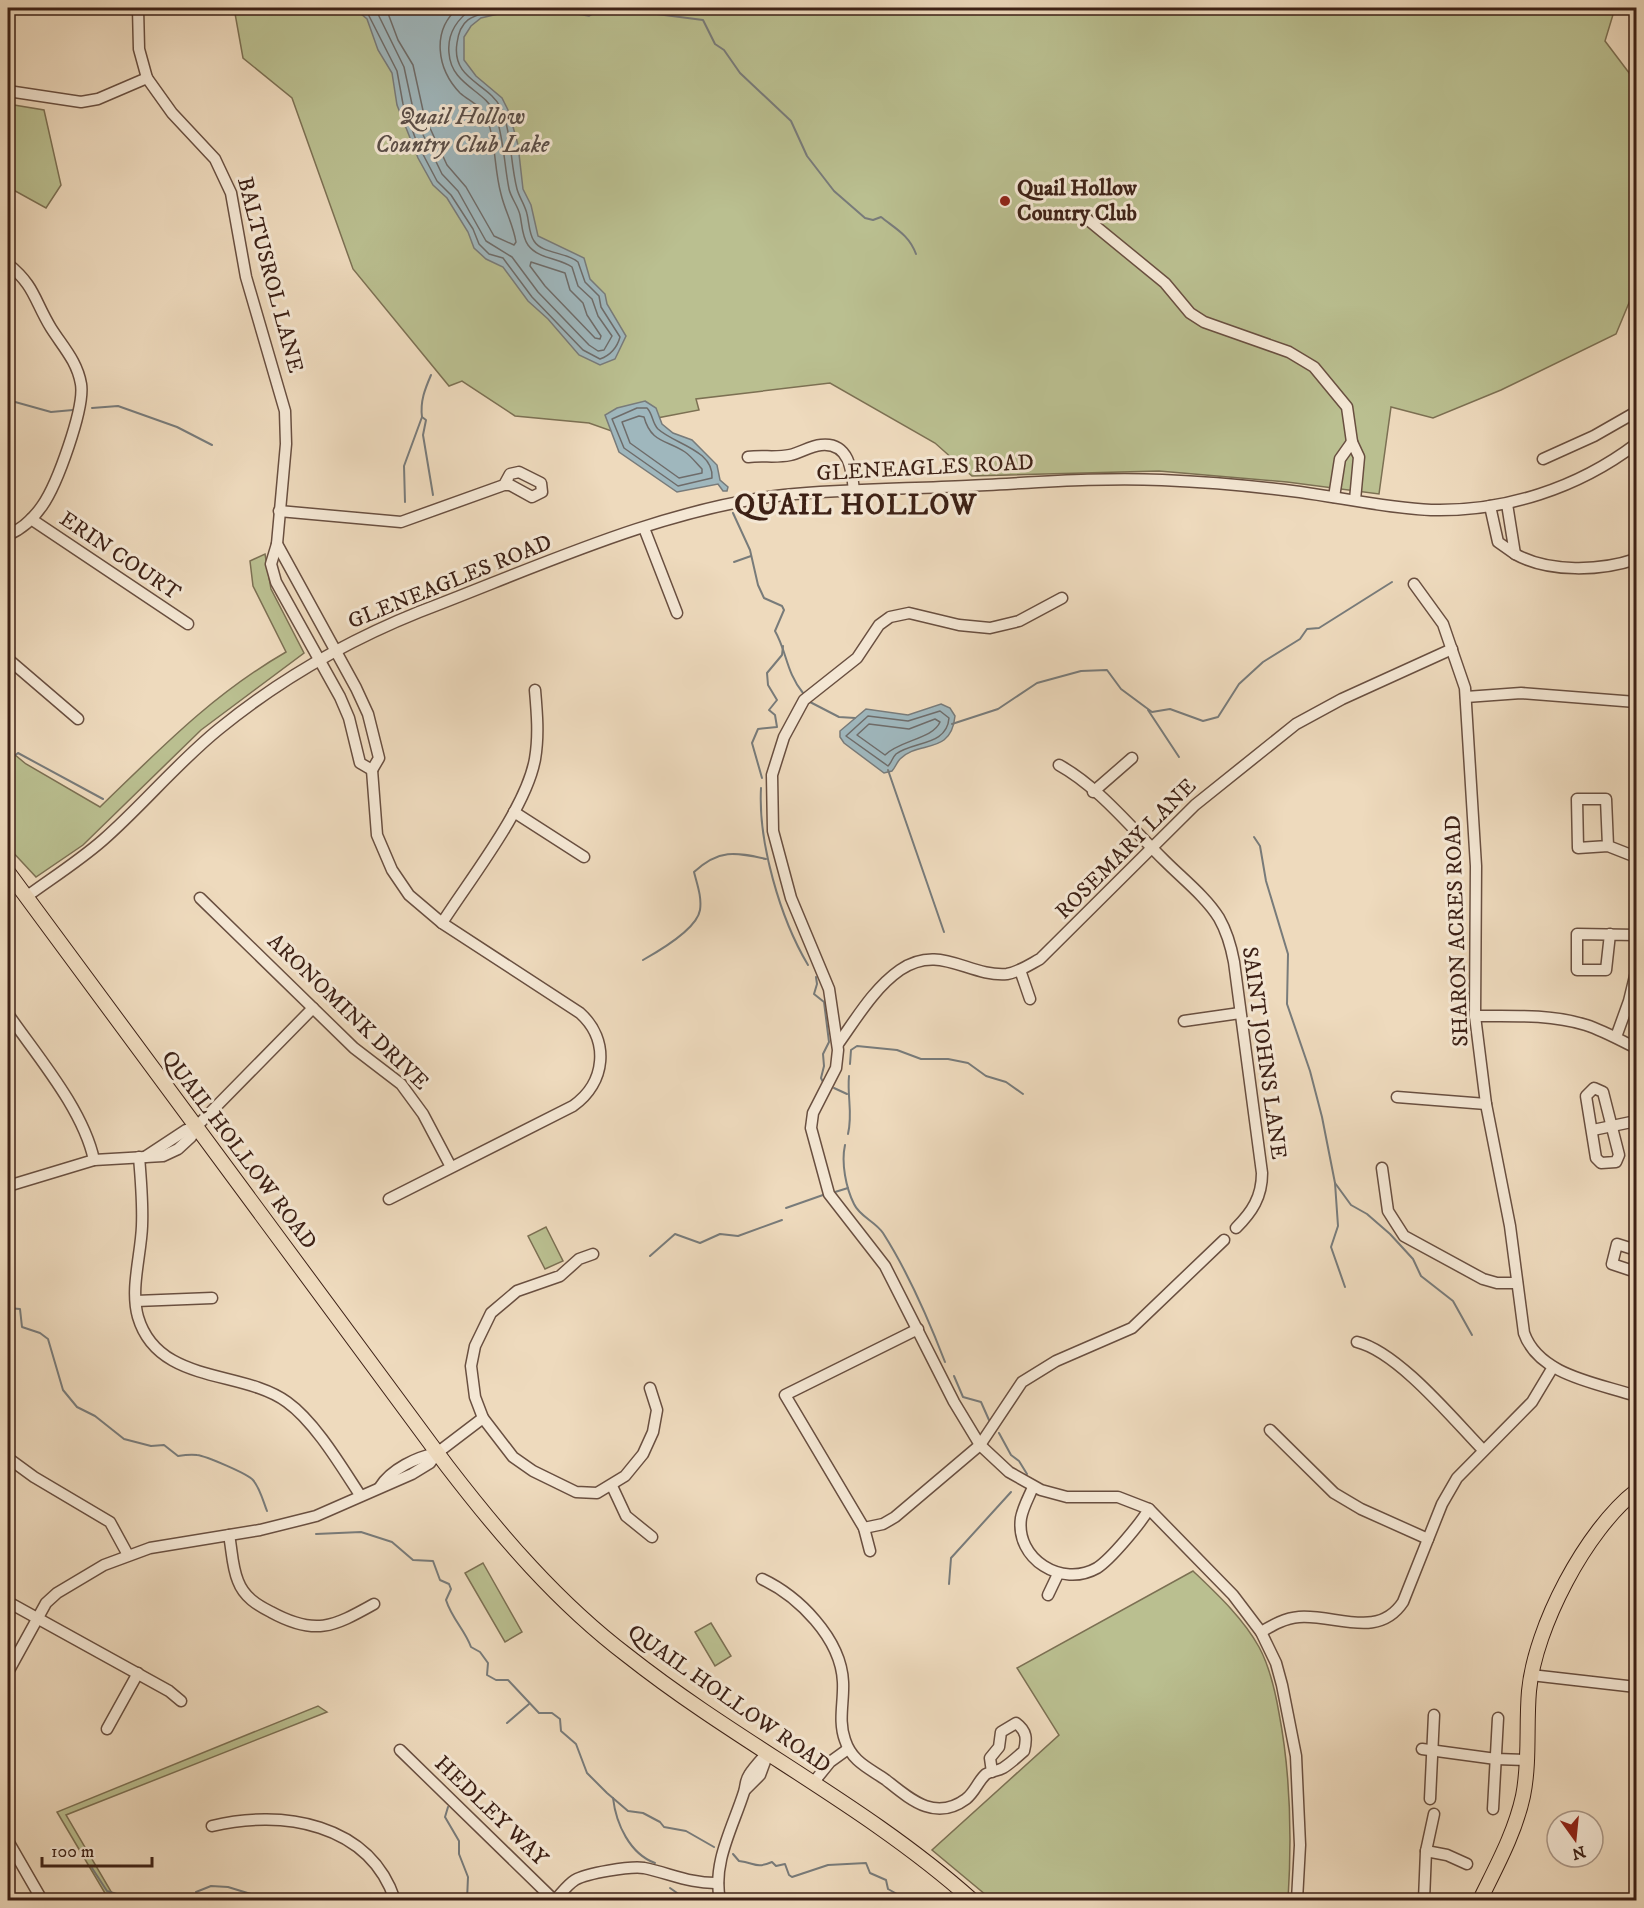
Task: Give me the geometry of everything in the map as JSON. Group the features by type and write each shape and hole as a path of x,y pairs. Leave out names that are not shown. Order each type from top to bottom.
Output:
{"main road":[{"name":"QUAIL HOLLOW ROAD","path":"8,872 437,1453 517,1551 586,1620 626,1656 908,1849 972,1900"},
{"path":"1480,1900 1517,1819 1523,1795 1531,1675 1542,1637 1575,1566 1603,1523 1636,1491"}],"street":[{"name":"BALTUSROL LANE","path":"138,8 139,49 147,78 165,106 216,159 228,183 246,277 285,411 286,444 277,544 271,564 276,582 349,718 360,763 372,770"},
{"path":"8,91 81,102 98,99 147,78"},
{"path":"1082,215 1165,283 1190,313 1204,322 1289,352 1314,367 1347,407 1352,442 1359,457 1355,500"},
{"path":"8,264 33,289 51,328 74,361 82,387 80,409 43,504 31,519 8,536"},
{"path":"1543,459 1594,436 1636,412"},
{"path":"1334,497 1340,459 1352,442"},
{"name":"GLENEAGLES ROAD","path":"26,897 103,840 218,730 261,696 319,660 409,616 644,528 735,503 794,494 1137,479 1223,484 1433,510 1490,506 1507,504 1568,484 1604,466 1636,444"},
{"path":"748,457 791,455 821,445 834,447 846,455 851,465 854,491"},
{"path":"279,511 401,522 504,484"},
{"path":"1507,504 1515,554"},
{"path":"1490,506 1498,542 1515,554 1540,564 1573,567 1608,566 1636,559"},
{"name":"ERIN COURT","path":"31,519 188,624"},
{"path":"644,528 677,613"},
{"path":"277,544 368,714 379,758 372,770 374,820 383,852 409,896 442,923 580,1013 595,1031 601,1056 595,1082 580,1101 389,1199"},
{"name":"SHARON ACRES ROAD","path":"1414,584 1443,624 1462,673 1466,697 1476,866 1475,1016 1486,1104 1510,1226 1527,1340 1541,1359 1553,1367 1636,1396"},
{"path":"1062,598 1030,616 998,627 968,627 909,613 890,617 879,625 856,658 812,692 795,714 780,744 772,775 773,831 791,898 830,989 838,1044 836,1068 813,1113 811,1124 822,1172 834,1202 885,1266 954,1402 980,1445 1009,1472 1033,1487 1067,1497 1118,1497 1149,1509 1233,1595 1261,1632 1276,1663 1296,1756 1300,1845 1297,1900"},
{"name":"ROSEMARY LANE","path":"838,1044 878,990 892,976 911,964 947,960 994,974 1020,970 1045,955 1211,791 1296,724 1342,699 1452,648"},
{"path":"8,659 78,719"},
{"path":"442,923 525,792 535,759 538,726 535,690"},
{"path":"1466,697 1521,693 1636,702"},
{"path":"1093,792 1132,758"},
{"name":"SAINT JOHNS LANE","path":"1059,765 1072,772 1212,909 1231,946 1262,1181 1254,1207 1236,1228"},
{"path":"1608,846 1606,799 1576,799 1578,848 1608,846 1636,857"},
{"path":"514,812 584,857"},
{"name":"ARONOMINK DRIVE","path":"201,898 354,1048 401,1084 414,1100 450,1167"},
{"path":"1610,934 1606,970 1578,970 1577,933 1610,934 1636,935"},
{"path":"1020,970 1030,999"},
{"path":"1616,1037 1635,988 1636,972"},
{"path":"8,1186 94,1160 142,1157 186,1130 196,1127 313,1008"},
{"path":"1184,1021 1240,1013"},
{"path":"8,1014 63,1094 83,1132 94,1160"},
{"path":"1475,1016 1557,1019 1586,1025 1636,1048"},
{"path":"1594,1088 1603,1092 1613,1125 1619,1155 1616,1162 1601,1163 1596,1158 1586,1096 1594,1088"},
{"path":"1396,1097 1486,1104"},
{"path":"1593,1130 1636,1121"},
{"path":"142,1157 142,1225 136,1301 139,1318 146,1335 168,1358 271,1393 296,1408 360,1495"},
{"path":"1382,1168 1388,1210 1404,1236 1483,1279 1497,1283 1517,1283"},
{"path":"864,1528 883,1524 895,1517 980,1445 1022,1382 1056,1361 1132,1328 1224,1240"},
{"path":"1636,1250 1617,1244 1612,1264 1636,1272"},
{"path":"593,1254 579,1259 560,1276 517,1291 491,1313 475,1346 471,1366 475,1397 483,1418 513,1457 547,1479 576,1492 597,1493 612,1486 625,1476 643,1454 653,1432 657,1410 650,1388"},
{"path":"136,1301 213,1298"},
{"path":"870,1551 864,1528 785,1395 918,1329"},
{"path":"1357,1342 1369,1344 1388,1357 1427,1392 1483,1450"},
{"path":"1261,1632 1280,1621 1298,1617 1363,1624 1388,1618 1403,1602 1448,1492 1483,1450 1532,1402 1553,1367"},
{"path":"8,1672 46,1603 57,1593 104,1564 160,1546 230,1535 316,1516 379,1487 392,1474 425,1456 437,1453 483,1418"},
{"path":"1270,1430 1334,1493 1360,1509 1428,1539"},
{"path":"8,1458 34,1477 110,1522 128,1555"},
{"path":"612,1486 626,1516 652,1537"},
{"path":"1033,1487 1021,1518 1022,1533 1034,1559 1058,1574 1083,1573 1098,1568 1140,1524 1149,1509"},
{"path":"230,1535 236,1574 243,1590 257,1605 284,1619 306,1627 330,1626 374,1604"},
{"path":"1048,1595 1058,1574"},
{"path":"762,1579 793,1598 819,1627 836,1655 843,1682 841,1726 848,1749 859,1762 916,1804 933,1809 948,1808 966,1799 986,1774 1002,1769 1024,1751 1027,1738 1023,1727 1016,1723 1001,1732 999,1747 990,1758 992,1772"},
{"path":"8,1602 138,1673 169,1691 181,1701"},
{"path":"107,1729 138,1673"},
{"path":"1531,1675 1636,1687"},
{"path":"1430,1799 1427,1750 1434,1715"},
{"path":"1493,1809 1498,1718"},
{"path":"813,1783 830,1762 848,1749"},
{"name":"HEDLEY WAY","path":"400,1750 554,1900"},
{"path":"1427,1750 1496,1759 1526,1760"},
{"path":"720,1900 719,1868 745,1790 745,1783 750,1772 767,1753"},
{"path":"1424,1900 1426,1851 1434,1814"},
{"path":"212,1826 266,1819 308,1823 326,1828 357,1846 369,1856 384,1876 395,1900"},
{"path":"8,1841 42,1900"},
{"path":"1426,1851 1447,1855 1467,1864"},
{"path":"554,1900 569,1885 582,1877 631,1868 642,1868 698,1882 718,1883"}],"green space":[{"path":"234,8 1615,8 1605,41 1636,82 1636,286 1616,334 1501,390 1433,418 1391,407 1379,494 1287,482 1159,471 972,476 935,443 830,383 696,399 699,410 652,419 634,439 589,423 515,416 462,381 449,386 353,269 292,98 243,58"},
{"path":"8,104 44,110 61,185 46,208 8,187"},
{"path":"265,554 271,589 304,653 201,730 83,845 36,877 8,847 8,749 26,764 100,807 211,704 286,652 253,586 250,561"},
{"path":"546,1227 563,1261 545,1269 528,1236"},
{"path":"483,1563 522,1632 505,1642 465,1573"},
{"path":"1193,1571 1229,1607 1253,1636 1272,1679 1283,1737 1288,1783 1290,1853 1288,1900 992,1900 932,1850 1059,1735 1017,1668"},
{"path":"711,1623 731,1656 715,1666 695,1632"},
{"path":"318,1706 327,1712 66,1815 116,1900 109,1900 57,1812"}],"water":[{"name":"Quail Hollow Country Club Lake","path":"354,8 604,8 589,16 552,10 519,9 481,18 471,26 464,37 464,60 476,76 502,98 509,112 518,145 523,189 531,205 538,236 584,258 590,279 605,294 607,304 626,336 615,359 600,365 579,355 548,319 528,301 503,267 486,259 474,248 468,232 447,198 433,185 418,158 397,105 392,73 378,50 367,19"},
{"path":"645,401 656,408 662,424 673,433 692,440 717,465 720,480 728,487 727,491 723,491 718,484 677,492 619,452 605,415 617,408"},
{"path":"941,704 950,708 955,716 952,729 947,737 941,742 907,753 892,771 884,773 844,743 840,737 840,731 866,709 908,715"}],"waterway":[{"path":"641,12 703,20 715,44 724,50 740,73 791,121 807,156 834,191 865,218 873,220 881,217 897,229 910,242 916,254"},
{"path":"431,375 424,395 422,417 426,420 423,435 433,495"},
{"path":"8,400 51,412 73,410"},
{"path":"92,408 118,406 177,427 212,445"},
{"path":"405,502 404,466 422,417"},
{"path":"8,509 11,512"},
{"path":"733,513 750,550 758,585 764,598 782,606 784,610 775,631 793,677 803,693"},
{"path":"734,562 751,556"},
{"path":"952,724 998,709 1037,683 1081,671 1107,670 1121,689 1152,712 1170,709 1203,721 1218,717 1239,684 1263,662 1300,639 1307,629 1319,628 1392,582"},
{"path":"762,778 752,743 758,729 777,727 775,715 769,710 777,700 768,685 767,673 782,655 783,646"},
{"path":"810,702 839,717 855,718"},
{"path":"1148,710 1179,757"},
{"path":"8,761 18,753 103,799"},
{"path":"888,770 944,932"},
{"path":"761,788 763,832 773,879 788,925 808,965"},
{"path":"1254,837 1260,846 1266,881 1288,954 1287,1004 1310,1071 1322,1117 1335,1183 1338,1226 1331,1247 1345,1287"},
{"path":"643,960 685,932 697,917 700,900 694,872 711,859 728,854 766,859"},
{"path":"816,977 817,984 814,994 824,1002 829,1042 823,1054 824,1066 821,1078 824,1084"},
{"path":"850,1064 851,1050 857,1046 897,1050 921,1059 948,1059 968,1063 986,1076 1006,1082 1023,1094"},
{"path":"848,1134 849,1076"},
{"path":"834,1088 847,1094"},
{"path":"845,1145 845,1175 854,1204 880,1229 901,1263 945,1362"},
{"path":"1335,1183 1351,1205 1367,1214 1390,1234 1413,1259 1421,1276 1453,1301 1472,1335"},
{"path":"835,1192 848,1188"},
{"path":"786,1208 823,1195"},
{"path":"650,1256 675,1234 700,1243 720,1234 738,1236 782,1220"},
{"path":"8,1308 20,1309 22,1327 40,1333 48,1339 63,1390 77,1407 95,1416 124,1439 151,1446 164,1445 178,1456 202,1456 250,1477 267,1511"},
{"path":"954,1376 963,1397 981,1402 989,1420"},
{"path":"999,1433 1011,1455 1019,1461 1027,1474"},
{"path":"949,1584 951,1558 1011,1492"},
{"path":"316,1534 361,1532 392,1542 413,1560 433,1561 440,1580 449,1584 451,1589 446,1600 452,1613 471,1647 480,1652 488,1663 487,1675 496,1680 508,1680 539,1713 552,1713 560,1719 561,1731 576,1744 587,1773 628,1811 643,1813 660,1822 664,1827 686,1831 714,1847"},
{"path":"507,1723 529,1704"},
{"path":"613,1798 617,1818 626,1837 638,1853 655,1863"},
{"path":"448,1807 445,1817 459,1841 459,1854 468,1877 467,1900"},
{"path":"733,1854 739,1861 756,1865 772,1862 776,1866 785,1864 792,1877 828,1865 866,1863 870,1873 886,1880 888,1889 897,1894 898,1900"},
{"path":"92,1868 107,1891 136,1900"},
{"path":"196,1892 211,1886 228,1887 270,1900"},
{"path":"670,1888 687,1900"}],"place":[{"name":"Quail Hollow Country Club","path":"1005,201"}],"district":[{"name":"QUAIL HOLLOW","path":"856,505"}]}
